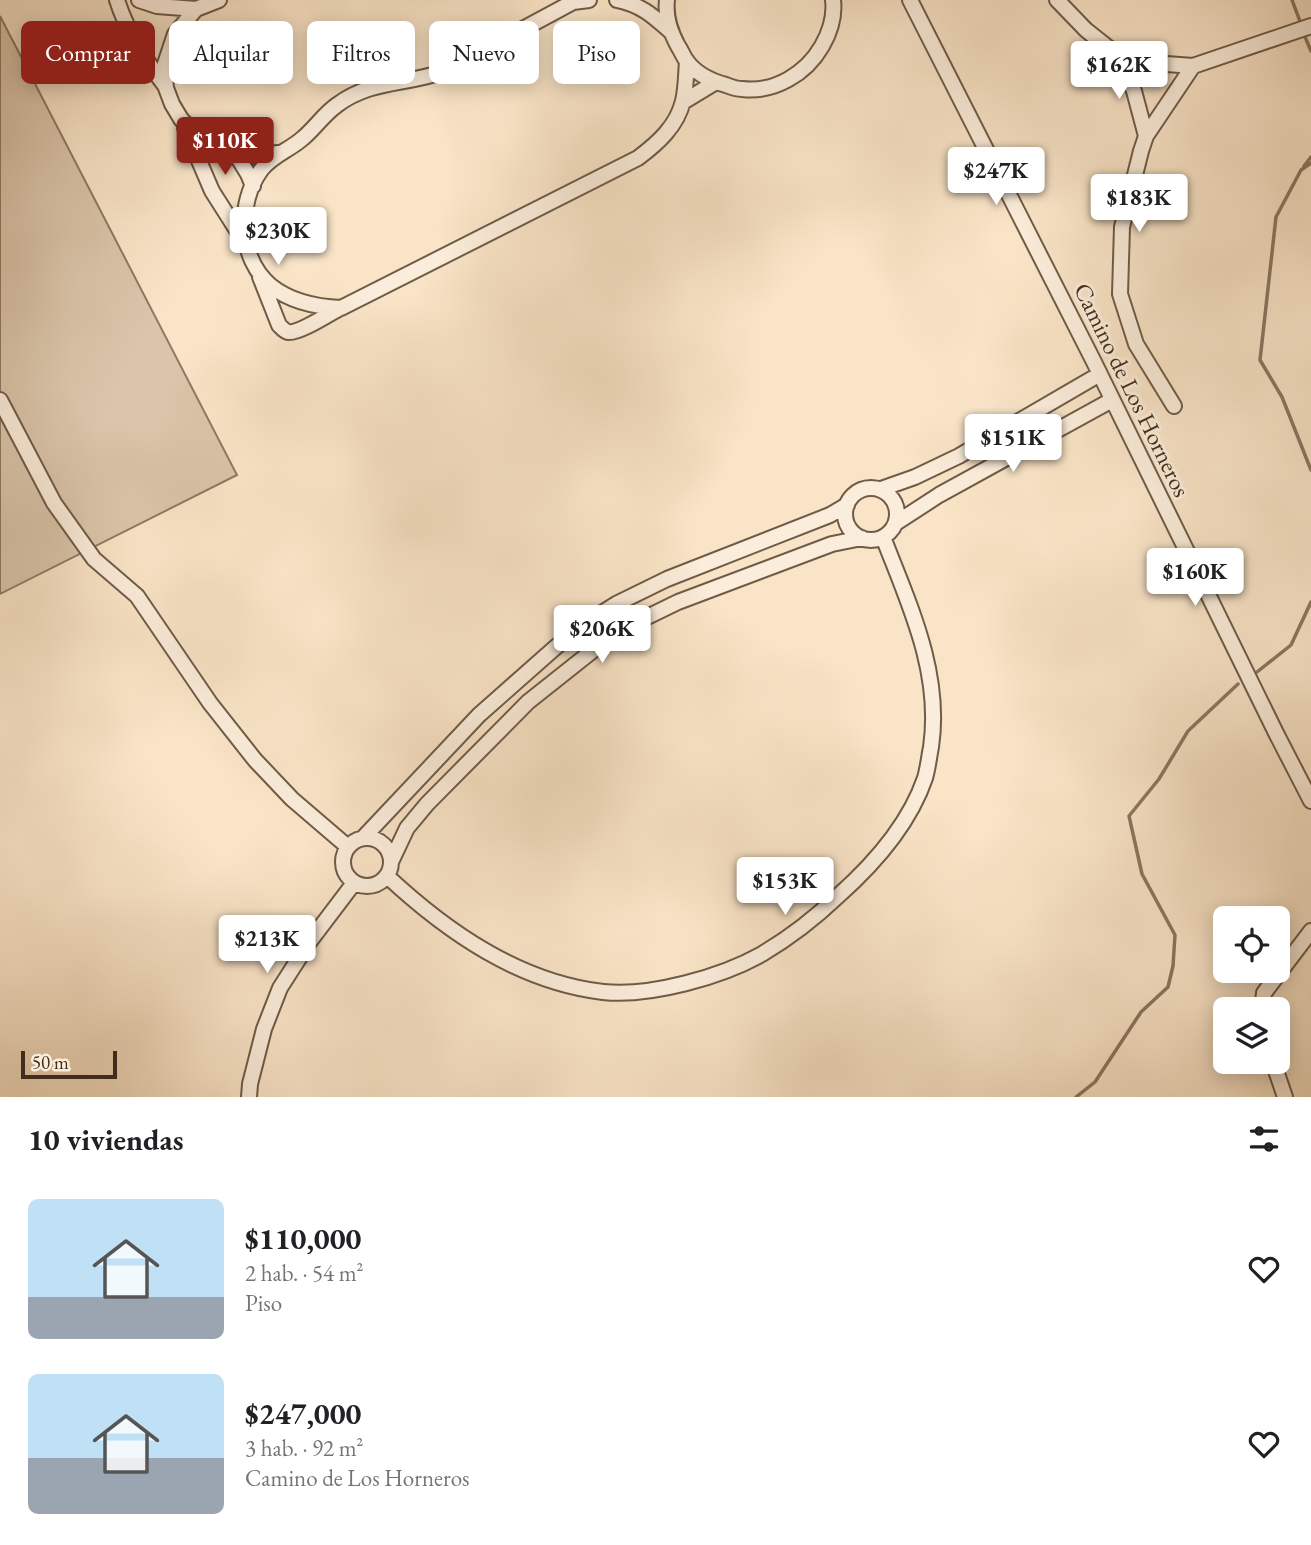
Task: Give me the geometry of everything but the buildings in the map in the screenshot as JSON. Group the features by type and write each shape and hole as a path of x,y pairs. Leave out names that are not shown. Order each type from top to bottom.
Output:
{"street":[{"path":"117,0 135,41 166,88 212,191 248,247 279,325 290,332 638,158 657,144 674,124 683,102 687,61"},
{"path":"139,0 158,6 197,9"},
{"path":"186,21 197,9 219,0"},
{"path":"248,247 244,224 245,205 261,169 278,153 302,140 334,106 354,93 382,84 406,82 443,72 573,2 589,0"},
{"path":"617,0 637,2 651,13 670,31 687,61 700,74 716,82 742,89 769,88 794,77 815,59 828,35 834,9 833,0"},
{"path":"667,0 670,31"},
{"name":"Camino de Los Horneros","path":"910,0 1100,374 1311,801"},
{"path":"1057,0 1086,30 1120,57 1153,63 1193,66 1311,26"},
{"path":"158,6 171,21"},
{"path":"166,88 164,66 169,51"},
{"path":"1120,57 1134,91 1146,136"},
{"path":"1174,406 1136,344 1120,294 1122,228 1146,136 1193,66"},
{"path":"683,102 716,82"},
{"path":"181,119 202,141 224,152 237,156 278,153"},
{"path":"237,156 253,186"},
{"path":"256,267 271,286 291,298 318,307 341,308"},
{"path":"881,489 960,456 1100,374"},
{"path":"0,400 54,503 94,559 137,596 210,703 255,760 292,799 348,847"},
{"path":"896,523 939,495 1112,400"},
{"path":"847,505 845,518 848,525 862,538 876,540 883,537 896,523 897,509 892,497 874,487 860,490 847,505 830,515 667,579 618,603 586,623 479,715 363,838 348,847 342,862 348,877 354,883 368,887 375,885 389,869 407,828 427,804 527,702 601,643 678,602 832,544 862,538"},
{"path":"363,838 377,840 383,844 390,855 389,869 418,905 452,930 490,954 564,984 604,992 642,991 683,984 727,970 761,954 800,928 862,874 886,847 909,813 925,778 933,711 928,659 883,537"},
{"path":"667,579 678,602"},
{"path":"512,685 527,702"},
{"path":"249,1097 264,1029 280,988 310,941 354,883"},
{"path":"1264,997 1311,931"},
{"path":"1277,1074 1285,1097"}],"shaded area":[{"path":"0,16 21,57 21,84 35,84 237,475 0,594"}],"waterway":[{"path":"1292,0 1301,24"},
{"path":"1303,32 1311,51"},
{"path":"1304,166 1311,157"},
{"path":"1311,163 1301,170 1276,217 1260,360 1282,397 1311,470"},
{"path":"1257,672 1291,645 1311,602"},
{"path":"1076,1097 1095,1082 1141,1012 1168,987 1173,966 1175,935 1142,874 1129,816 1159,779 1188,731 1238,684"}]}
